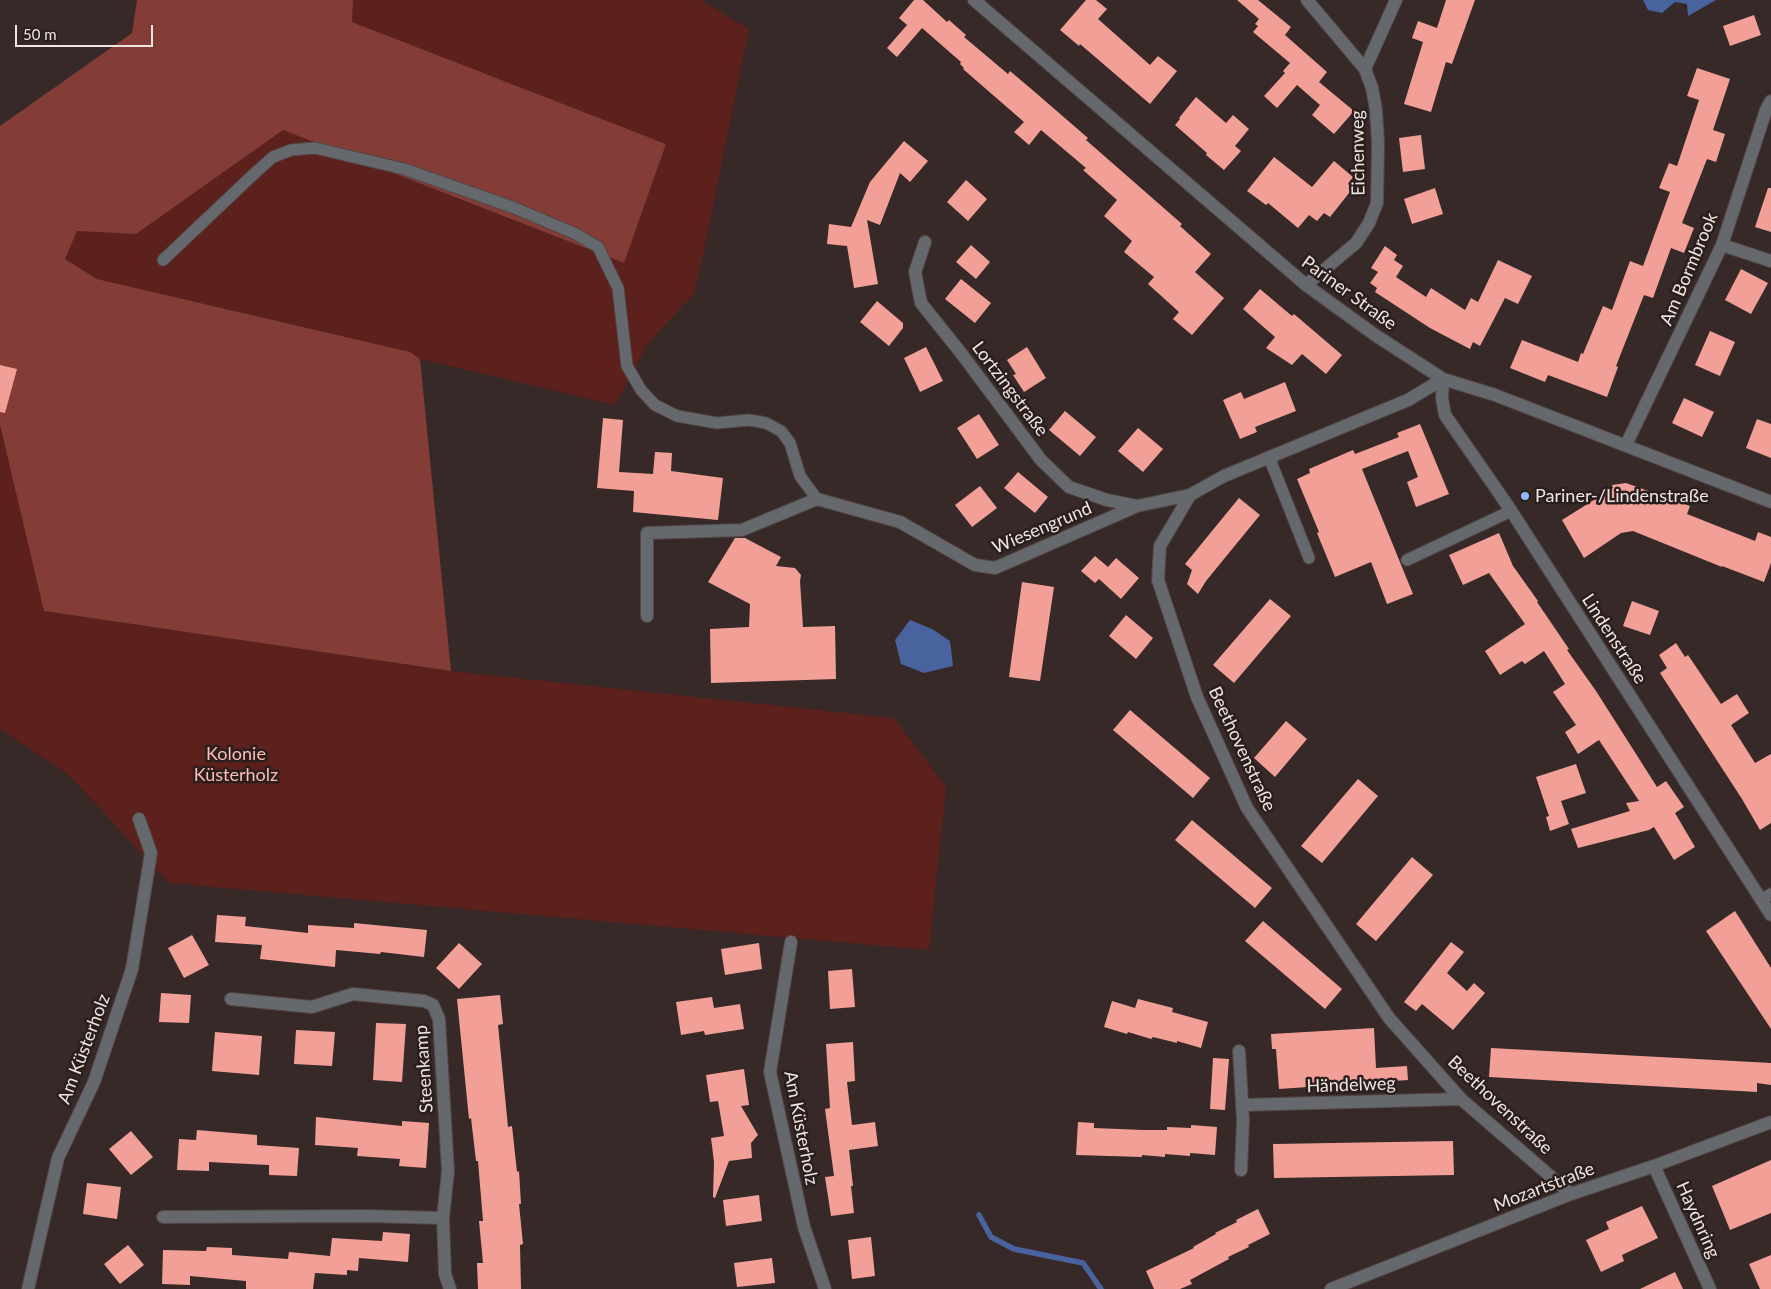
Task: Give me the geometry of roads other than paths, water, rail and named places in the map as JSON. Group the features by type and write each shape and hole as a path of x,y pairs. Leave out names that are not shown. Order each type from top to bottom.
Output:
{"street":[{"name":"Pariner Straße","path":"974,0 1306,286 1375,335 1443,379 1495,396 1626,445 1771,502"},
{"path":"1307,0 1365,69 1396,0"},
{"name":"Eichenweg","path":"1306,286 1356,243 1369,223 1377,203 1378,143 1376,110 1372,88 1365,69"},
{"name":"Am Bormbrook","path":"1626,445 1722,244 1766,110 1771,101"},
{"name":"Lortzingstraße","path":"925,242 915,272 921,304 961,353 1041,460 1069,487 1107,500 1136,506"},
{"path":"1722,244 1771,261"},
{"path":"1190,495 1224,476 1408,400 1443,379"},
{"name":"Lindenstraße","path":"1443,379 1442,398 1445,415 1511,511 1766,897 1771,915"},
{"name":"Wiesengrund","path":"817,499 900,522 975,565 995,568 1136,506 1190,495"},
{"name":"Beethovenstraße","path":"1190,495 1160,546 1158,580 1197,697 1247,808 1389,1018 1461,1099 1571,1194"},
{"path":"646,616 647,533 742,530 817,499"},
{"name":"Am Küsterholz","path":"28,1289 58,1158 94,1082 132,969 151,853 139,819"},
{"name":"Am Küsterholz","path":"791,942 770,1072 804,1227 825,1289"},
{"name":"Steenkamp","path":"231,999 312,1006 353,994 424,1001 433,1005 439,1018 448,1171 443,1218 446,1274 450,1289"},
{"path":"1239,1050 1242,1105 1241,1170"},
{"name":"Händelweg","path":"1242,1105 1461,1099"},
{"name":"Mozartstraße","path":"1330,1289 1571,1194 1654,1166 1771,1122"},
{"name":"Haydnring","path":"1654,1166 1710,1289"},
{"path":"163,1217 367,1216 443,1218"}],"lane":[{"path":"164,260 273,157 291,150 315,148 404,169 512,207 574,233 598,247 618,288 627,366 641,390 655,405 677,416 717,423 749,420 766,423 781,431 790,443 800,476 817,499"},
{"path":"1269,457 1308,558"},
{"path":"1408,560 1511,511"}],"water":[{"path":"1643,0 1716,0 1688,16 1687,4 1675,2 1662,13 1648,10"},
{"path":"910,620 932,629 950,641 953,666 924,673 901,664 895,640"}],"waterway":[{"path":"979,1215 991,1237 1014,1249 1083,1263 1101,1289"}],"place":[{"name":"Pariner-/Lindenstraße","path":"1525,496"}],"park label":[{"name":"Kolonie Küsterholz","path":"236,764"}]}
